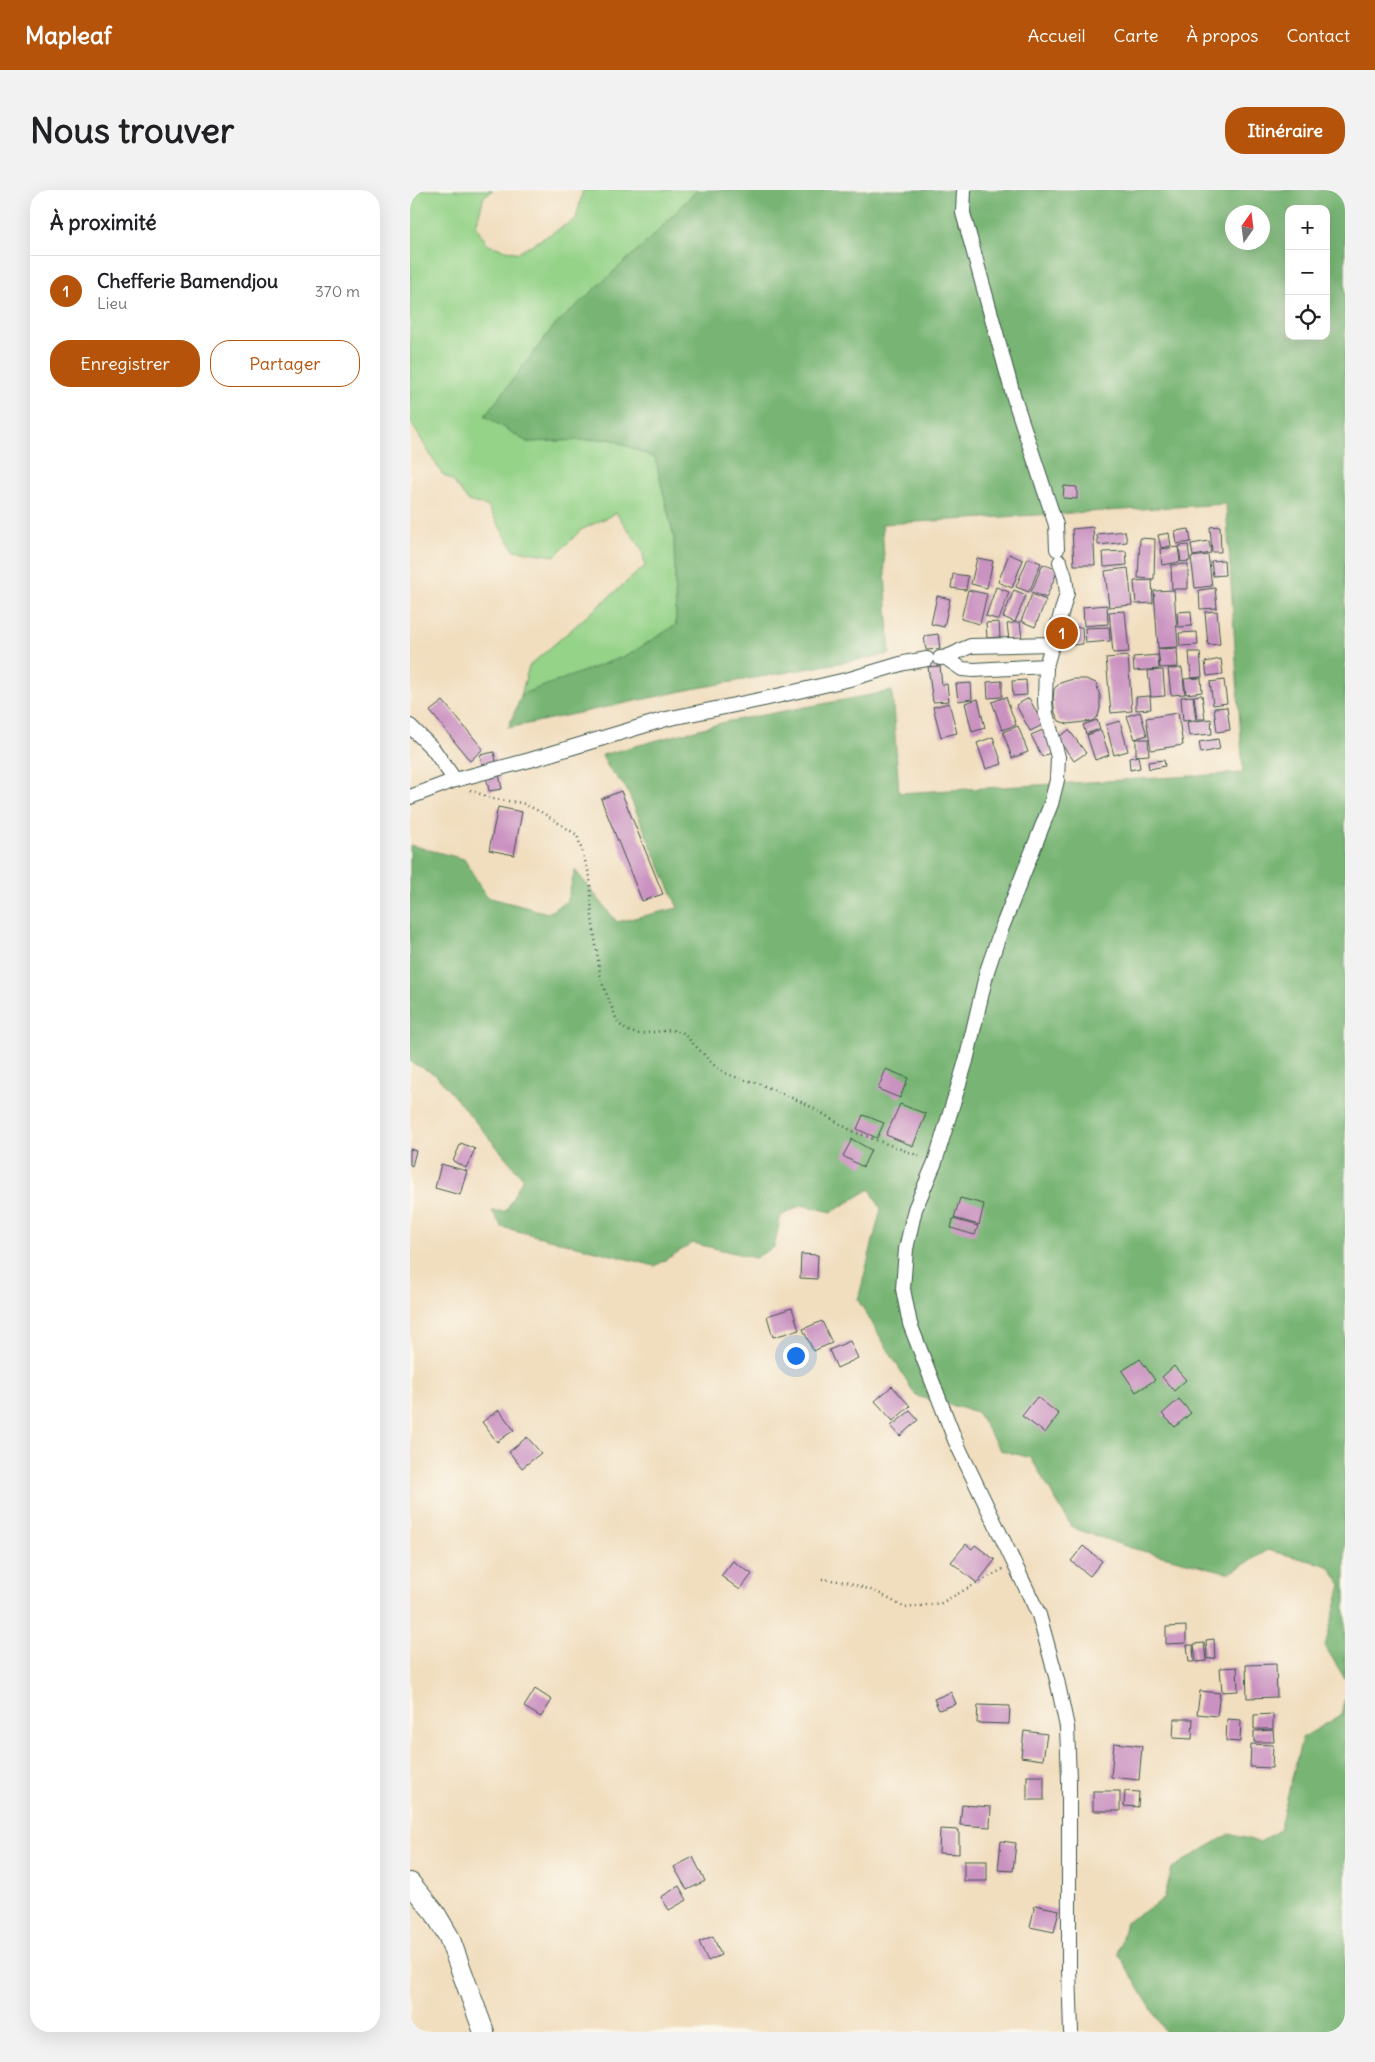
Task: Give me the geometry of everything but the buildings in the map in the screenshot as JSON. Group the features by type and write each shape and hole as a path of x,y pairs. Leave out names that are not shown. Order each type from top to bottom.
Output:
{"main road":[{"path":"410,1883 435,1913 449,1937 484,2032"}],"street":[{"path":"964,190 963,212 1014,398 1056,524 1058,555 1065,577 1066,593 1046,666 1046,714 1058,757 1057,780 1051,804 987,970 966,1061 935,1162 915,1209 906,1249 903,1290 910,1324 955,1440 1000,1536 1015,1562 1038,1615 1057,1680 1067,1728 1069,1780 1069,1969 1072,2032"},
{"path":"410,797 455,780 530,760 666,719 850,679 904,662 938,658 971,646 1053,644"},
{"path":"938,658 962,669 974,670 1046,666"},
{"path":"410,726 434,749 455,780"}],"path":[{"path":"455,780 474,793 493,799 522,803 543,813 577,835 590,877 593,928 601,980 618,1023 626,1030 637,1034 672,1030 682,1032 714,1065 725,1073 741,1080 758,1083 806,1104 852,1131 935,1162"},
{"path":"822,1579 847,1582 877,1592 906,1608 941,1603 1015,1562"}],"green space":[{"path":"410,190 493,190 484,196 476,226 488,245 518,253 576,219 583,190 697,190 485,415 527,442 611,439 655,458 674,537 676,625 628,655 523,694 520,699 529,666 645,566 642,549 616,513 581,530 555,556 514,550 487,506 468,501 452,480 442,474 410,421"},
{"path":"697,190 1345,190 1345,1679 1325,1646 1341,1585 1329,1566 1268,1550 1230,1573 1131,1548 1079,1530 1071,1526 1031,1458 1000,1450 977,1412 916,1396 858,1300 881,1209 870,1189 832,1212 801,1205 781,1216 774,1247 755,1258 693,1243 655,1266 502,1227 492,1211 506,1211 523,1178 435,1074 410,1062 410,845 464,859 487,897 548,913 567,901 575,870 617,922 678,908 626,788 608,767 602,755 725,722 892,691 899,793 1243,773 1226,504 882,524 890,654 692,689 508,728 522,694 628,655 676,625 674,537 655,458 611,439 527,442 485,416 553,327 654,235"},
{"path":"1345,1698 1345,2032 1165,2032 1118,1953 1126,1922 1164,1899 1172,1868 1229,1834 1260,1842 1279,1830 1302,1738 1341,1715"}],"place":[{"name":"Chefferie Bamendjou","path":"1062,633"}]}
